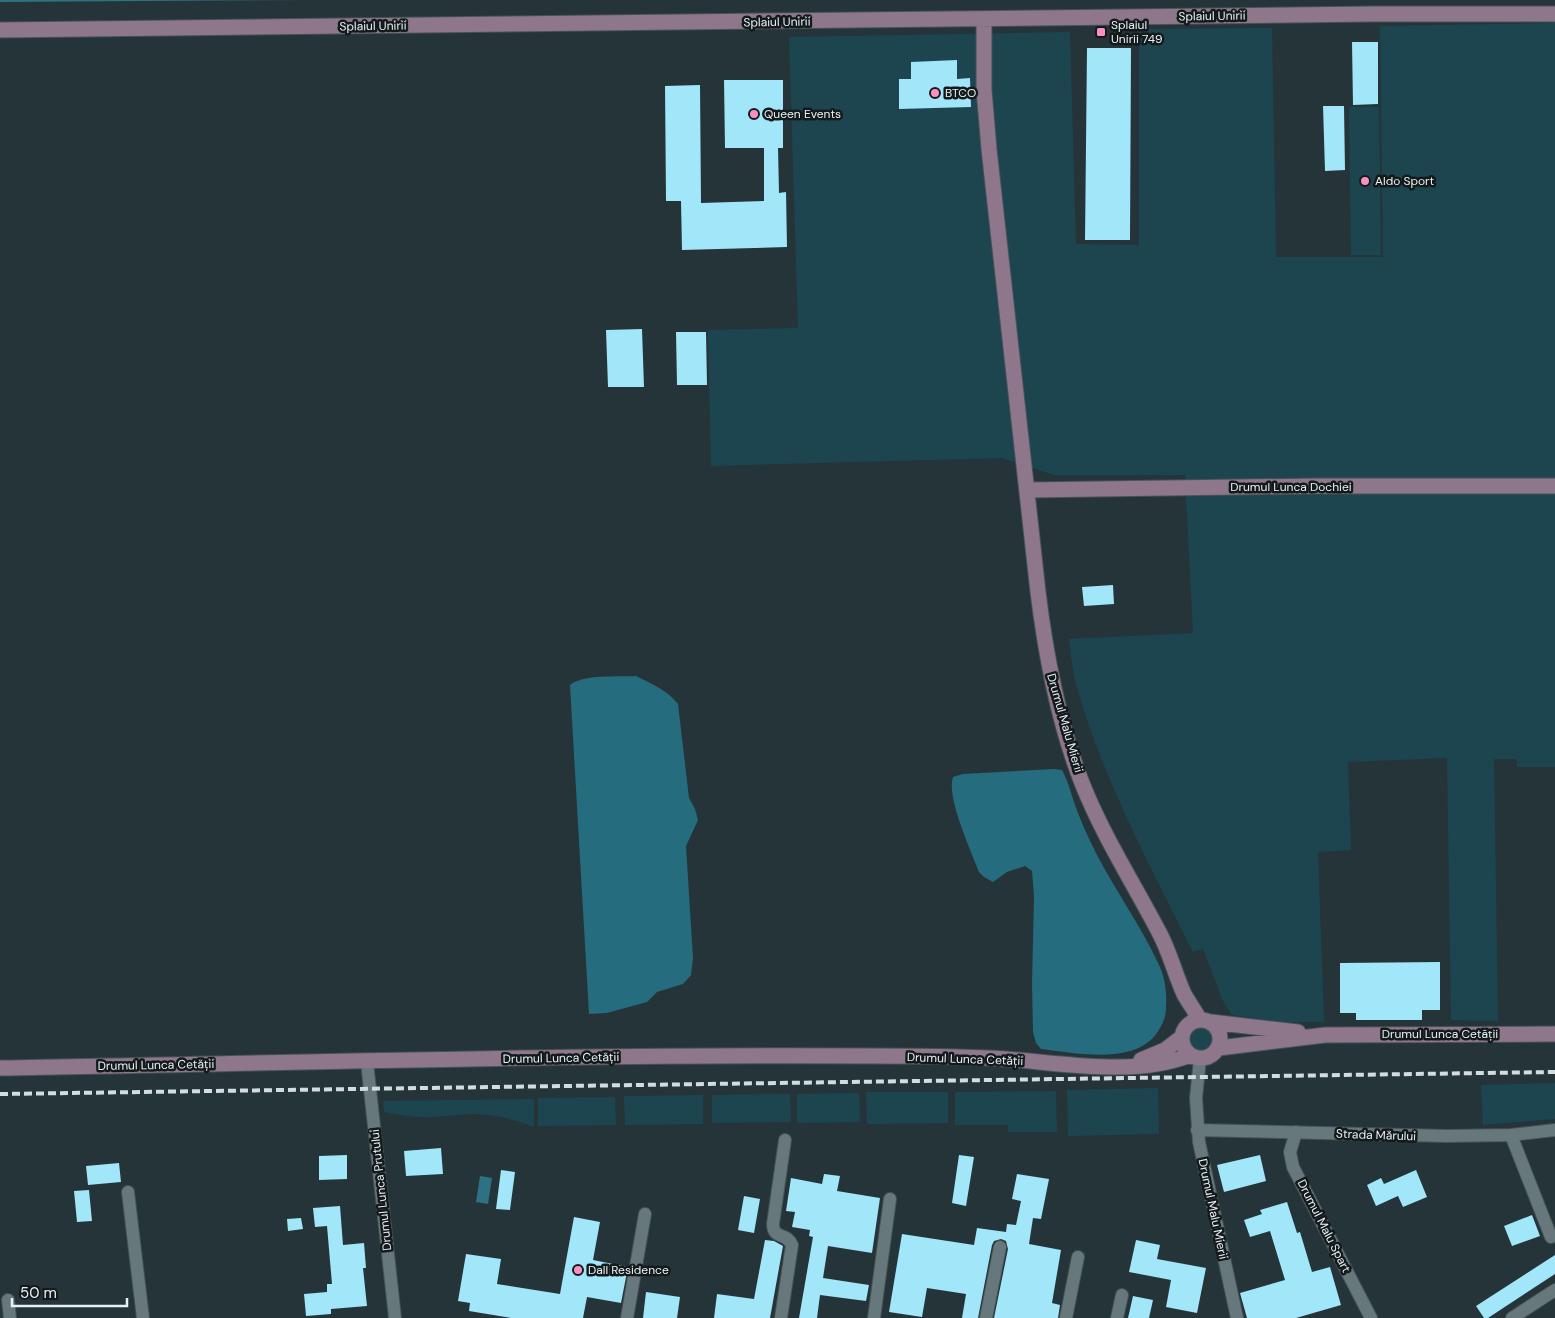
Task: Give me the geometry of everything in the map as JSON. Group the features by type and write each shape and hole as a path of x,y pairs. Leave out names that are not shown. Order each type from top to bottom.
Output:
{"street":[{"name":"Splaiul Unirii","path":"0,30 1555,14"},
{"name":"Drumul Malu Mierii","path":"984,19 986,118 1043,630 1056,698 1071,752 1096,813 1161,936 1184,993 1200,1022"},
{"name":"Drumul Lunca Dochiei","path":"1028,490 1317,486 1555,486"},
{"name":"Drumul Lunca Cetății","path":"1200,1022 1325,1035 1555,1034"},
{"path":"1200,1022 1218,1030 1220,1036 1218,1048 1210,1056 1195,1057 1184,1048 1183,1032 1200,1022"},
{"name":"Drumul Lunca Cetății","path":"1218,1048 1325,1035"},
{"name":"Drumul Lunca Cetății","path":"1121,1066 1156,1054 1182,1038"},
{"name":"Drumul Lunca Cetății","path":"0,1068 690,1056 962,1057 1121,1066 1161,1063 1195,1057"},
{"name":"Drumul Malu Mierii","path":"1195,1057 1197,1130 1237,1318"},
{"name":"Drumul Lunca Prutului","path":"367,1062 395,1318"},
{"name":"Strada Mărului","path":"1197,1130 1447,1136 1511,1135 1555,1130"},
{"name":"Drumul Malu Spart","path":"1296,1132 1290,1152 1293,1167 1371,1318"},
{"path":"1511,1135 1552,1236"},
{"path":"781,1318 792,1244 787,1238 776,1234 773,1230 773,1224 785,1140"},
{"path":"128,1192 143,1318"},
{"path":"874,1318 890,1199"},
{"path":"627,1318 645,1214"},
{"path":"986,1318 1000,1247"},
{"path":"1066,1318 1078,1257"},
{"path":"1512,1318 1555,1290"},
{"path":"1117,1318 1122,1296"},
{"path":"8,1300 10,1318"}],"shaded area":[{"path":"0,0 310,0 0,2"},
{"path":"1555,23 1555,767 1517,767 1517,759 1494,759 1498,1021 1451,1020 1447,758 1348,762 1351,850 1318,852 1324,1022 1280,1022 1232,1015 1223,1001 1203,949 1193,952 1113,787 1099,753 1076,684 1069,639 1193,633 1185,475 1054,475 1002,458 711,466 708,330 798,328 789,37 1070,32 1076,244 1139,245 1139,29 1272,28 1276,257 1383,257 1380,26"},
{"name":"Aldo Sport","path":"1349,107 1379,107 1381,255 1351,255"},
{"path":"636,676 664,691 678,704 689,798 698,820 686,846 693,958 691,975 683,984 657,992 647,1002 607,1013 589,1014 570,685 583,679"},
{"path":"1062,770 1095,851 1144,936 1164,979 1166,1010 1160,1028 1151,1040 1138,1048 1123,1053 1106,1055 1071,1053 1041,1049 1036,1043 1033,1032 1034,896 1032,871 1025,866 1007,872 993,882 984,877 979,872 956,810 952,786 953,777 963,774"},
{"path":"1201,1028 1209,1031 1212,1039 1209,1047 1201,1050 1193,1047 1190,1039 1193,1031"},
{"path":"1555,1083 1555,1119 1483,1125 1481,1085"},
{"path":"1158,1088 1159,1134 1068,1136 1067,1090"},
{"path":"1056,1091 1057,1132 1008,1132 1008,1125 955,1125 955,1092"},
{"path":"866,1092 948,1092 948,1123 867,1124"},
{"path":"859,1093 860,1122 797,1123 797,1094"},
{"path":"790,1094 791,1122 712,1123 712,1095"},
{"path":"703,1095 703,1124 625,1125 624,1096"},
{"path":"615,1097 616,1125 538,1126 538,1098"},
{"path":"534,1099 534,1127 506,1118 478,1114 413,1117 384,1112 383,1101"},
{"path":"480,1176 492,1178 488,1204 476,1202"}],"building":[{"path":"1352,42 1378,42 1378,104 1353,105"},
{"path":"1087,48 1131,48 1130,240 1085,240"},
{"name":"BTCO","path":"957,60 957,79 970,78 971,107 899,109 899,79 911,79 911,62"},
{"path":"724,80 783,80 783,148 778,148 779,193 786,192 787,247 682,250 681,201 666,201 665,86 700,85 701,203 764,201 764,148 725,148"},
{"path":"1323,106 1344,106 1345,170 1325,171"},
{"path":"642,329 644,387 608,387 606,330"},
{"path":"676,332 706,332 707,385 677,385"},
{"path":"1113,585 1114,604 1084,606 1082,587"},
{"path":"1440,962 1440,1010 1422,1010 1422,1020 1356,1020 1356,1013 1340,1013 1340,963"},
{"path":"441,1148 443,1174 406,1176 404,1151"},
{"path":"347,1155 347,1179 319,1180 319,1156"},
{"path":"959,1155 974,1157 966,1206 952,1203"},
{"path":"1260,1155 1266,1181 1224,1192 1217,1165"},
{"path":"119,1163 121,1182 88,1185 86,1166"},
{"path":"501,1170 515,1172 510,1210 496,1209"},
{"path":"1416,1170 1427,1197 1403,1207 1398,1196 1376,1206 1367,1185 1381,1178 1384,1184"},
{"path":"824,1174 840,1176 837,1191 880,1198 872,1253 828,1246 823,1278 869,1285 866,1301 820,1295 817,1318 799,1318 813,1237 809,1236 810,1230 792,1227 795,1212 786,1211 791,1178 822,1184"},
{"path":"1017,1174 1049,1179 1041,1219 1033,1218 1029,1244 1061,1250 1052,1303 1060,1305 1058,1318 994,1318 1008,1249 1006,1241 1001,1239 994,1241 992,1245 978,1318 962,1318 966,1294 927,1288 922,1317 889,1312 902,1234 974,1245 977,1228 1006,1232 1007,1224 1016,1225 1021,1201 1012,1199"},
{"path":"89,1190 92,1221 77,1222 74,1191"},
{"path":"744,1196 760,1199 754,1233 738,1230"},
{"path":"1287,1202 1297,1233 1300,1232 1312,1272 1330,1267 1341,1305 1296,1318 1247,1318 1240,1293 1285,1280 1270,1231 1250,1237 1244,1220 1262,1214 1260,1210"},
{"path":"340,1206 343,1245 364,1243 366,1268 363,1268 367,1306 331,1309 331,1314 306,1316 304,1294 327,1292 327,1284 332,1284 327,1226 315,1227 313,1208"},
{"path":"1532,1215 1540,1236 1512,1246 1504,1226"},
{"path":"574,1217 600,1222 593,1260 628,1267 621,1303 587,1297 583,1318 511,1318 469,1311 470,1303 458,1301 466,1254 501,1259 497,1284 560,1294"},
{"path":"301,1218 303,1229 288,1231 287,1219"},
{"path":"765,1240 774,1241 783,1246 770,1318 714,1318 717,1294 754,1299"},
{"path":"1136,1240 1160,1245 1157,1259 1206,1268 1197,1313 1166,1307 1171,1280 1129,1272"},
{"path":"1555,1255 1555,1274 1488,1318 1484,1318 1476,1306"},
{"path":"646,1292 680,1297 677,1318 643,1318"},
{"path":"1133,1296 1153,1300 1149,1318 1128,1318"}],"railway":[{"path":"0,1094 1555,1072"}],"place":[{"name":"Splaiul Unirii 749","path":"1101,32"},
{"name":"BTCO","path":"935,93"},
{"name":"Queen Events","path":"754,114"},
{"name":"Aldo Sport","path":"1365,181"},
{"name":"Dall Residence","path":"578,1270"}]}
